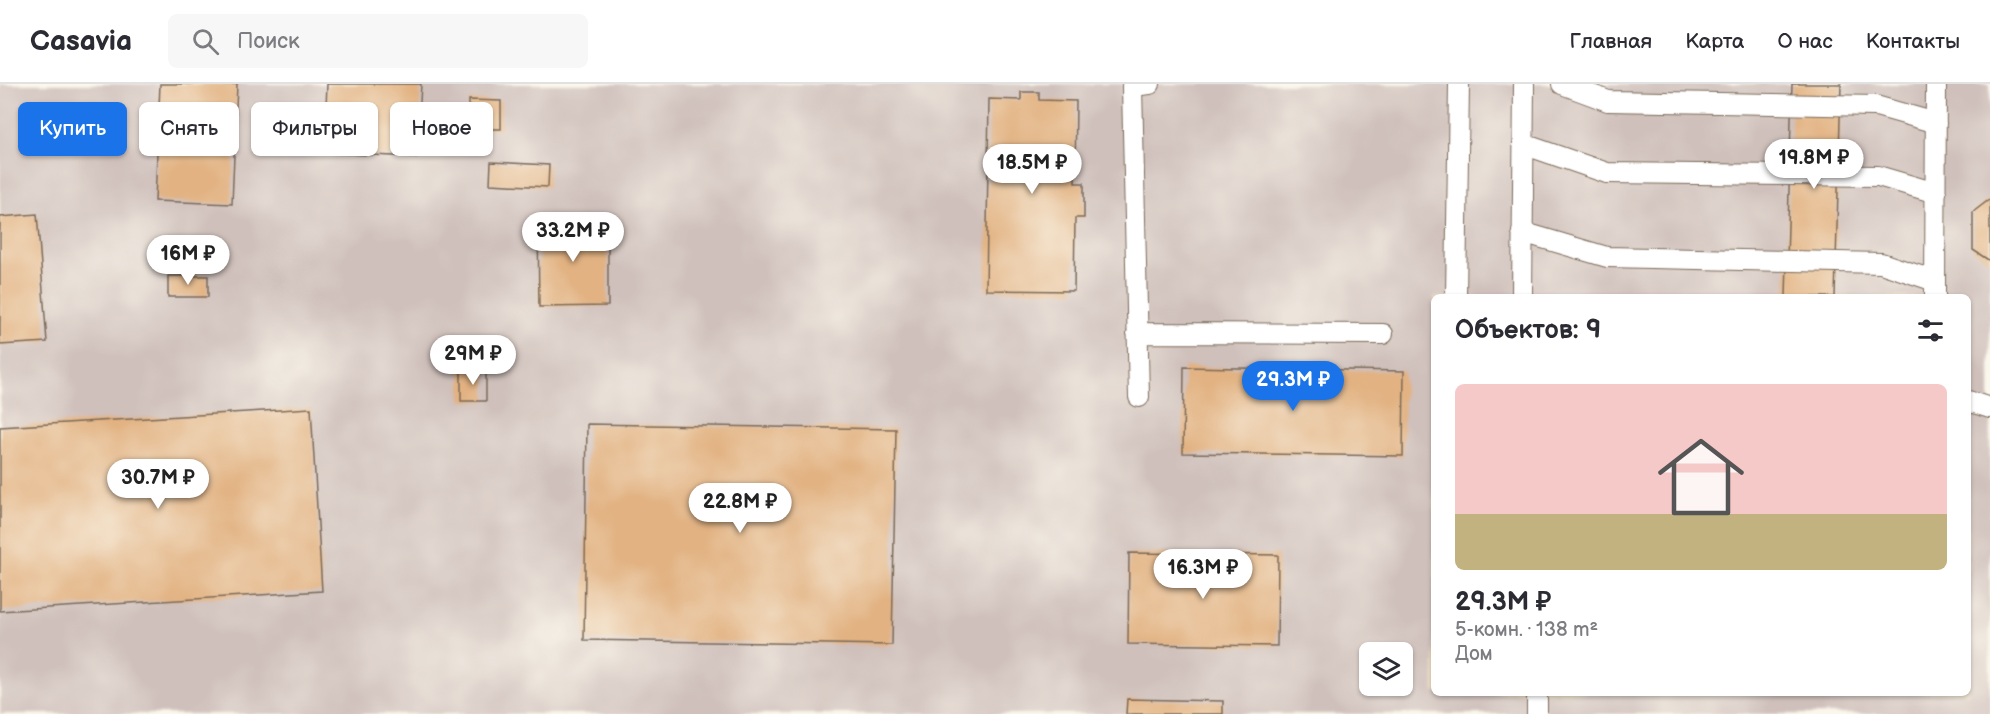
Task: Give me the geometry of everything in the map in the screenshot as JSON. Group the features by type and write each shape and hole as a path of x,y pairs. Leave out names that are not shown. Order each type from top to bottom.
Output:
{"lane":[{"path":"1139,397 1132,86 1150,84"},
{"path":"1456,294 1459,84"},
{"path":"1522,294 1524,84"},
{"path":"1562,84 1608,101 1876,106 1936,123"},
{"path":"1522,231 1607,257 1881,262 1935,289 1936,84"},
{"path":"1523,144 1607,173 1878,176 1936,193"},
{"path":"1137,333 1383,333"},
{"path":"1971,403 1990,408"},
{"path":"1536,714 1537,696"}],"shaded area":[{"path":"0,84 1990,84 1990,714 0,714"}],"building":[{"path":"160,84 237,84 236,102 159,102"},
{"path":"327,84 421,84 420,102 390,102 390,156 378,155 378,102 326,102"},
{"path":"1792,84 1841,84 1835,294 1786,294"},
{"path":"1021,92 1039,92 1039,100 1076,101 1075,183 1084,183 1084,218 1075,218 1074,291 986,290 989,99 1021,100"},
{"path":"469,100 501,101 501,129 493,129 493,102 469,102"},
{"path":"157,156 234,156 232,204 155,201"},
{"path":"491,162 549,165 548,187 490,184"},
{"path":"1990,199 1990,261 1973,250 1973,212"},
{"path":"37,214 47,342 0,345 0,217"},
{"path":"608,219 608,306 539,307 538,220"},
{"path":"168,276 208,276 208,297 168,297"},
{"path":"1184,367 1404,371 1403,456 1183,453"},
{"path":"461,370 486,370 486,401 461,401"},
{"path":"311,408 322,591 0,611 0,427"},
{"path":"587,424 896,429 892,645 584,640"},
{"path":"1129,553 1278,555 1277,646 1128,644"},
{"path":"1127,699 1223,701 1223,714 1126,714"}]}
